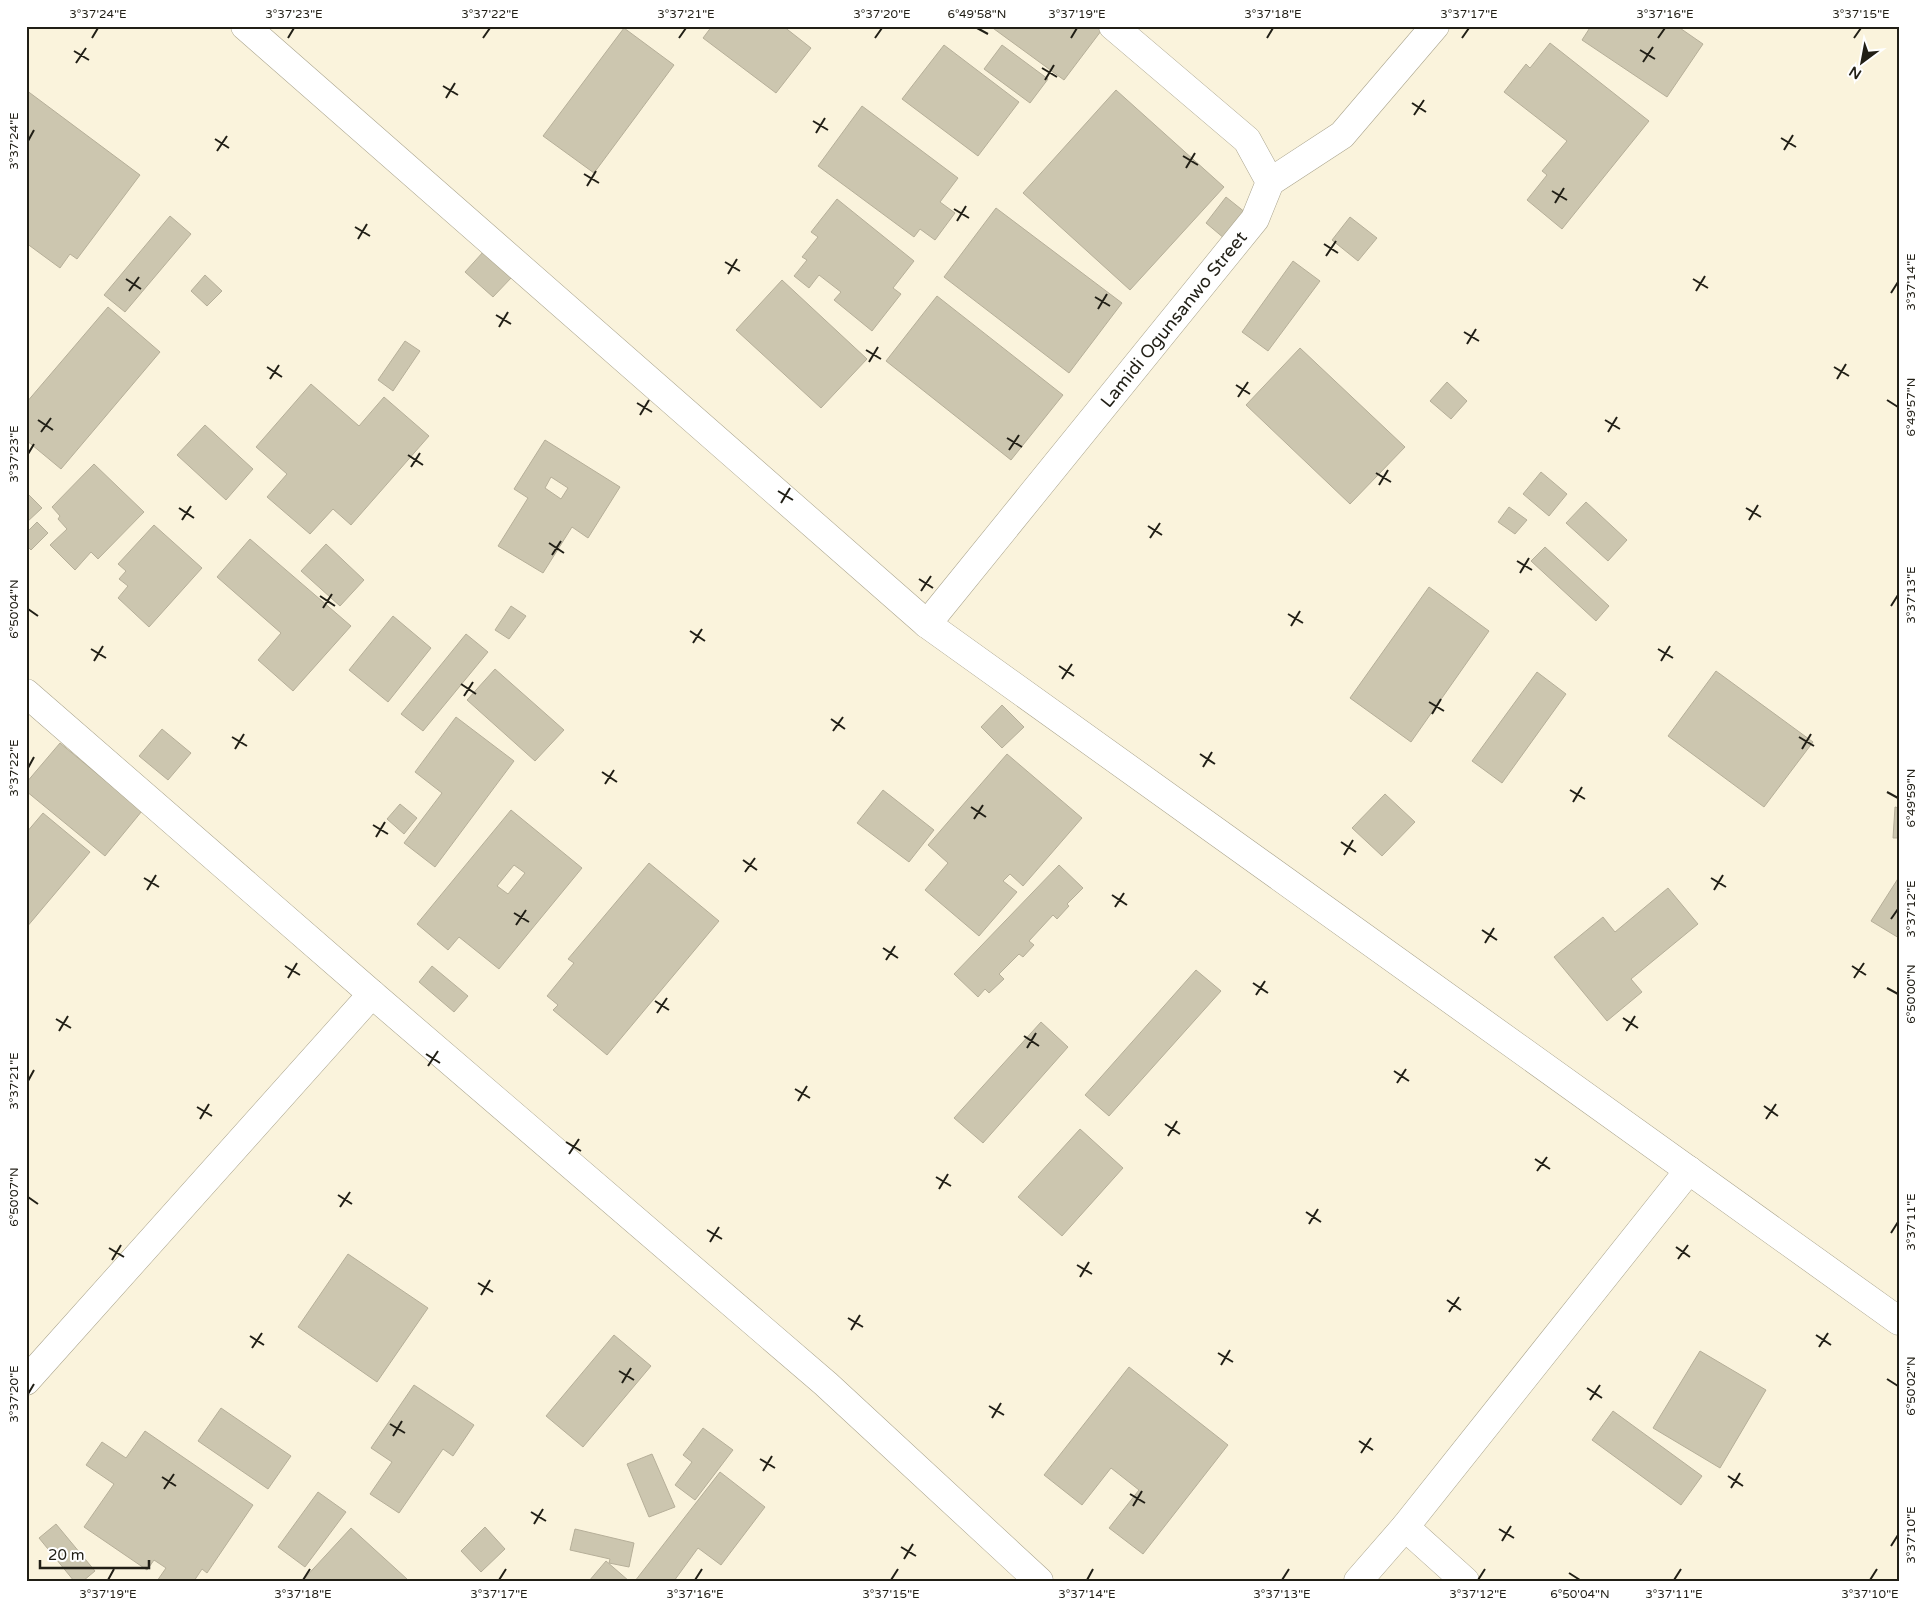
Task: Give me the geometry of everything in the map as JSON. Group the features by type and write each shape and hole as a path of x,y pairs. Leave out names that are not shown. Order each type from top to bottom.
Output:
{"street":[{"path":"245,26 927,624 1899,1321"},
{"path":"1113,26 1247,140 1270,182 1342,135 1435,26"},
{"name":"Lamidi Ogunsanwo Street","path":"927,624 1255,219 1270,182"},
{"path":"26,693 372,994 826,1384 1039,1581"},
{"path":"26,1381 372,994"},
{"path":"1358,1581 1405,1527 1689,1170"},
{"path":"1405,1527 1465,1581"}],"building":[{"path":"712,26 783,26 811,48 776,93 703,38"},
{"path":"990,26 1095,26 1101,31 1064,80"},
{"path":"1591,26 1677,26 1703,44 1667,97 1582,40"},
{"path":"624,28 674,65 594,173 543,136"},
{"path":"1550,43 1649,121 1562,229 1527,200 1547,175 1542,171 1567,141 1504,92 1526,64 1530,68"},
{"path":"944,45 1019,102 978,156 902,99"},
{"path":"1002,45 1048,79 1030,103 984,69"},
{"path":"26,90 140,175 77,259 70,254 60,268 26,243"},
{"path":"1116,90 1224,187 1130,290 1023,193"},
{"path":"862,106 958,178 940,202 955,213 935,240 920,229 914,237 818,166"},
{"path":"1226,197 1246,213 1225,239 1206,223"},
{"path":"837,199 914,261 893,288 901,294 872,331 834,300 841,292 819,275 809,288 794,276 807,260 802,257 818,237 811,232"},
{"path":"996,208 1122,303 1069,373 944,277"},
{"path":"170,216 191,234 125,312 104,295"},
{"path":"1350,217 1377,238 1358,261 1332,240"},
{"path":"484,251 512,277 493,297 465,272"},
{"path":"1293,261 1320,281 1268,351 1242,332"},
{"path":"205,275 222,291 207,306 191,291"},
{"path":"782,280 867,359 821,408 736,330"},
{"path":"937,296 1063,395 1011,460 886,361"},
{"path":"108,307 160,352 61,469 26,440 26,403"},
{"path":"405,341 420,351 393,391 378,380"},
{"path":"1300,348 1405,447 1350,504 1246,405"},
{"path":"1447,382 1467,401 1451,419 1430,401"},
{"path":"311,384 359,426 384,397 429,436 351,525 333,509 310,534 267,497 287,474 256,447"},
{"path":"205,425 253,469 226,500 177,455"},
{"path":"545,440 620,487 588,538 572,527 543,573 498,546 528,498 514,489","holes":["551,477 568,488 561,499 545,488"]},
{"path":"94,464 144,512 98,559 91,552 75,570 50,545 67,529 58,519 60,516 52,507"},
{"path":"1541,472 1567,494 1549,516 1523,494"},
{"path":"29,495 42,508 26,523 26,497"},
{"path":"1586,502 1627,540 1608,561 1566,523"},
{"path":"1509,507 1527,520 1515,534 1498,522"},
{"path":"37,522 48,533 31,550 26,545 26,533"},
{"path":"154,525 202,568 149,627 118,598 128,586 119,579 126,571 118,564"},
{"path":"250,539 351,626 293,691 258,660 281,633 217,577"},
{"path":"326,544 364,580 340,606 301,571"},
{"path":"1545,547 1609,606 1596,621 1531,561"},
{"path":"1429,587 1489,631 1411,742 1350,698"},
{"path":"511,606 526,616 509,639 495,630"},
{"path":"393,616 431,648 388,702 349,670"},
{"path":"466,634 488,652 423,731 401,714"},
{"path":"495,669 564,730 535,761 467,700"},
{"path":"1716,671 1813,742 1764,807 1668,736"},
{"path":"1537,672 1566,694 1502,783 1472,761"},
{"path":"1002,705 1024,727 1002,748 981,727"},
{"path":"456,717 514,761 435,867 404,843 442,793 415,772"},
{"path":"162,729 191,753 168,780 139,756"},
{"path":"60,743 142,811 105,856 26,791 26,783"},
{"path":"1007,754 1082,818 1023,886 1010,874 1003,881 1017,892 979,936 925,890 948,863 928,845"},
{"path":"883,790 934,830 909,862 857,823"},
{"path":"1385,794 1415,822 1382,856 1352,828"},
{"path":"400,804 417,818 404,834 387,819"},
{"path":"1895,807 1899,808 1899,838 1893,838"},
{"path":"511,810 582,868 499,969 459,937 448,950 417,924","holes":["514,865 525,873 508,894 497,886"]},
{"path":"43,813 90,852 26,928 26,833"},
{"path":"649,863 719,921 607,1055 553,1010 558,1005 547,996 574,963 568,959"},
{"path":"1059,865 1083,888 1067,904 1069,906 1057,919 1053,915 1029,941 1034,945 1023,957 1019,954 999,974 1004,979 989,993 985,989 978,997 954,974"},
{"path":"1899,877 1899,938 1871,921"},
{"path":"1668,888 1698,924 1631,979 1642,992 1607,1021 1554,957 1603,917 1615,932"},
{"path":"432,966 468,996 454,1012 419,982"},
{"path":"1196,970 1221,991 1109,1116 1085,1095"},
{"path":"1041,1022 1068,1047 983,1143 954,1118"},
{"path":"1080,1129 1123,1168 1062,1236 1018,1197"},
{"path":"348,1254 428,1308 377,1382 298,1327"},
{"path":"614,1335 651,1366 583,1447 546,1416"},
{"path":"1700,1351 1766,1390 1720,1468 1653,1428"},
{"path":"1129,1367 1228,1445 1143,1554 1109,1528 1139,1490 1111,1468 1082,1505 1044,1475"},
{"path":"414,1385 474,1425 453,1456 443,1449 399,1513 370,1494 392,1462 371,1448"},
{"path":"221,1408 291,1456 268,1489 198,1441"},
{"path":"1613,1411 1702,1476 1681,1505 1592,1440"},
{"path":"703,1428 733,1450 695,1500 675,1485 692,1462 683,1455"},
{"path":"145,1431 253,1505 207,1573 202,1569 194,1581 157,1581 166,1568 154,1560 147,1570 84,1527 114,1484 86,1465 102,1442 126,1458"},
{"path":"652,1454 675,1507 649,1517 627,1464"},
{"path":"720,1472 765,1507 721,1565 698,1548 674,1581 635,1581"},
{"path":"318,1492 346,1512 305,1567 278,1547"},
{"path":"56,1524 95,1571 83,1581 74,1581 39,1538"},
{"path":"485,1527 505,1549 481,1572 461,1551"},
{"path":"351,1528 407,1579 406,1581 302,1581"},
{"path":"575,1529 634,1543 629,1567 609,1563 610,1559 570,1550"},
{"path":"606,1561 629,1581 589,1581"}]}
